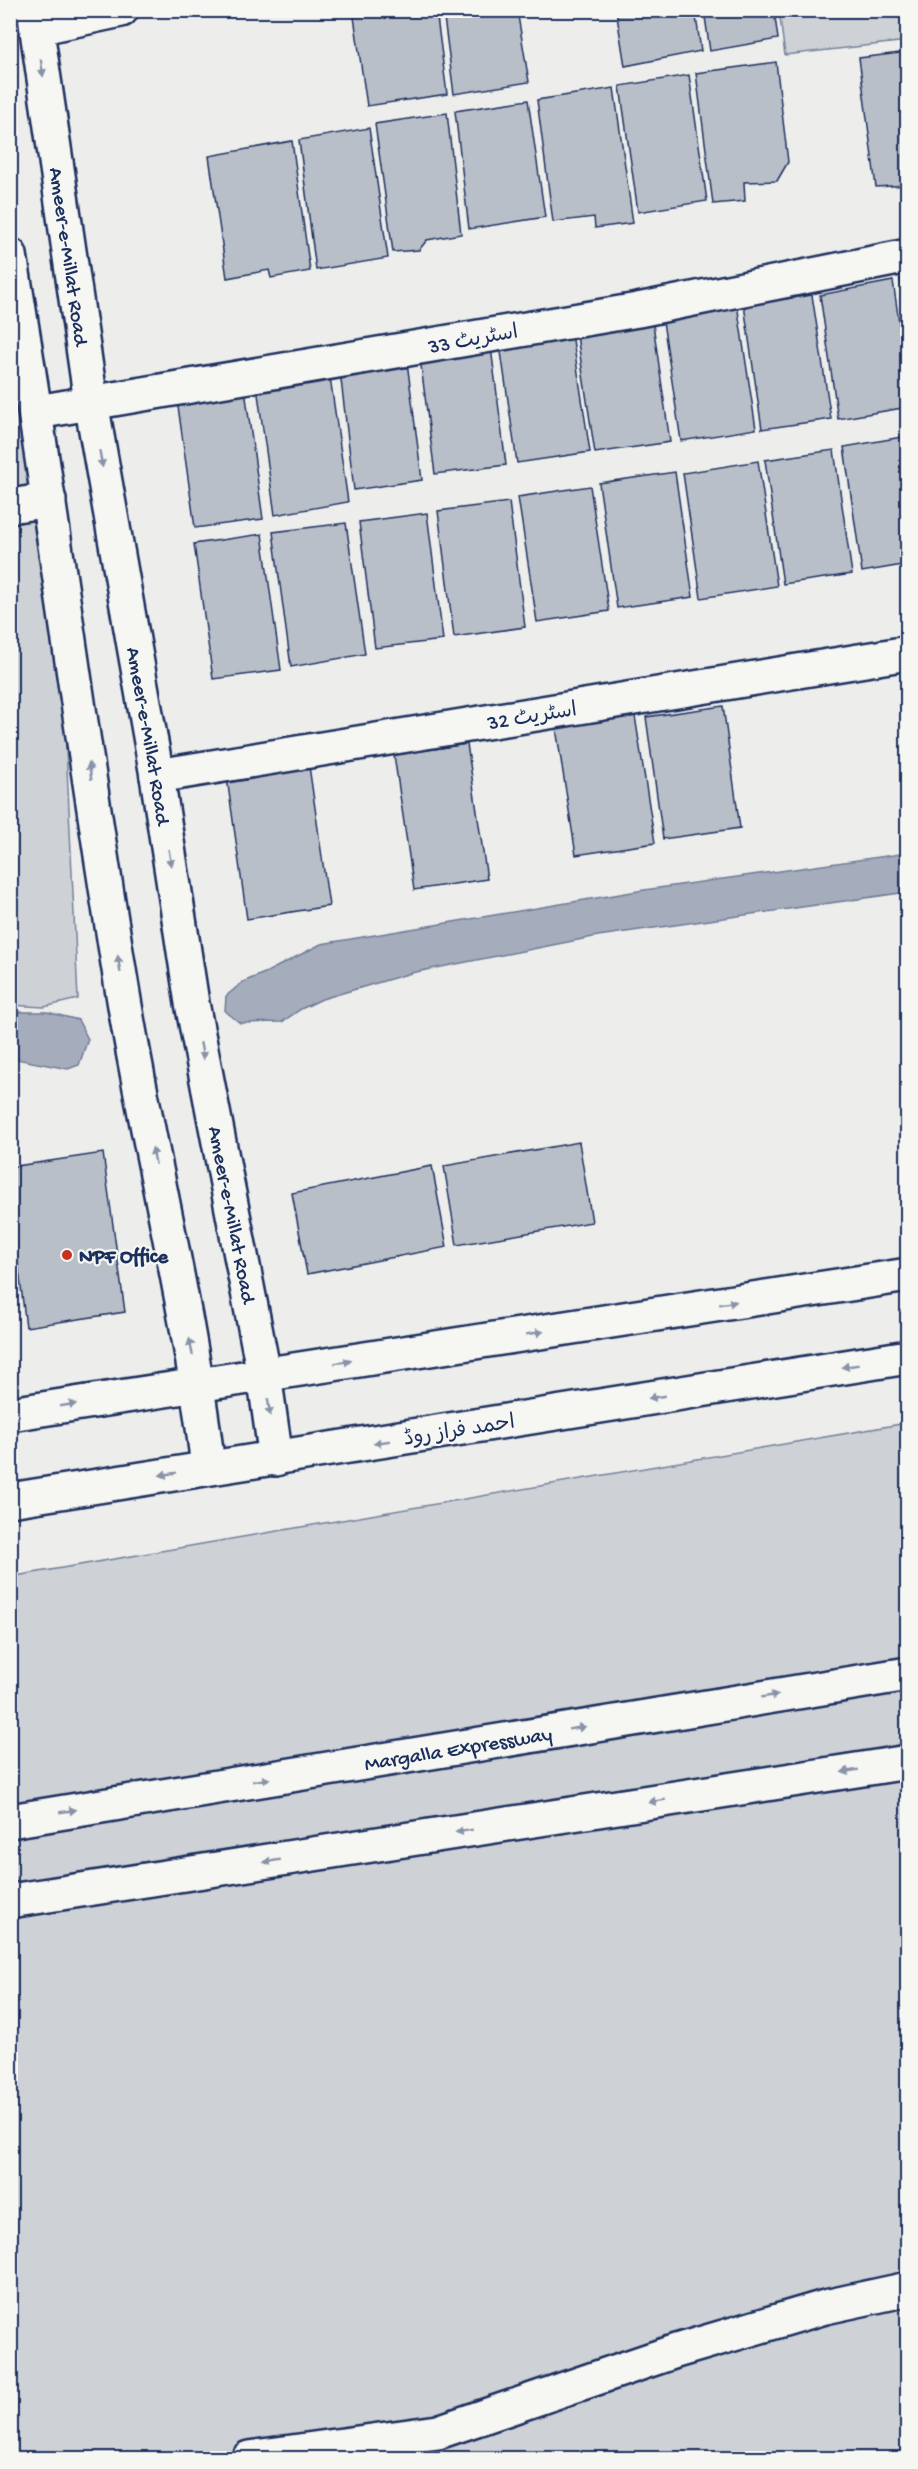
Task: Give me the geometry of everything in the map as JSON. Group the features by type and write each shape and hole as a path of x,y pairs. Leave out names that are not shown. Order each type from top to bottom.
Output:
{"main road":[{"path":"35,19 121,10"},
{"name":"Ameer-e-Millat Road","path":"35,19 92,402 157,776 192,1003 264,1374 276,1459"},
{"path":"10,255 37,412 125,1006 199,1384 208,1467"},
{"name":"اسٹریٹ 33","path":"37,412 638,310 908,256"},
{"path":"10,506 49,500"},
{"name":"اسٹریٹ 32","path":"157,776 908,653"},
{"path":"10,1414 908,1275"},
{"name":"احمد فراز روڈ","path":"10,1500 908,1357"},
{"name":"Margalla Expressway","path":"10,1821 908,1674"},
{"path":"10,1901 908,1762"},
{"path":"249,2458 438,2432 676,2350 825,2307 908,2289"}],"shaded area":[{"path":"779,11 907,11 907,41 785,55"},
{"path":"10,269 61,643 78,999 44,1007 10,1005"},
{"path":"907,1423 907,2458 11,2458 10,1577"}],"water":[{"path":"907,853 907,892 598,936 411,973 322,999 282,1022 240,1023 225,1011 226,996 243,982 321,944 644,890"},
{"path":"11,1012 47,1012 78,1020 88,1039 79,1065 68,1069 11,1058"}],"building":[{"path":"353,10 436,10 447,94 367,106"},
{"path":"443,10 517,10 529,82 454,94"},
{"path":"616,10 695,10 701,51 625,66"},
{"path":"704,10 774,10 778,39 710,51"},
{"path":"908,52 908,185 876,187 859,58"},
{"path":"776,62 788,162 777,181 744,182 745,201 713,204 696,73"},
{"path":"689,75 707,201 638,212 620,86"},
{"path":"614,88 633,223 595,228 594,217 553,222 537,100"},
{"path":"528,100 545,217 469,229 455,111"},
{"path":"447,113 461,234 427,240 419,250 393,252 375,124"},
{"path":"369,128 388,258 316,270 299,140"},
{"path":"292,141 310,271 271,278 269,270 227,278 209,156"},
{"path":"908,278 908,326 900,279"},
{"path":"893,281 908,384 908,407 838,419 820,295"},
{"path":"812,295 831,419 762,429 744,305"},
{"path":"737,304 756,429 681,441 662,315"},
{"path":"652,317 670,442 595,453 576,329"},
{"path":"571,327 590,452 517,463 499,338"},
{"path":"490,340 506,465 435,474 419,350"},
{"path":"406,354 422,480 354,490 339,363"},
{"path":"329,370 348,502 275,515 256,380"},
{"path":"244,383 263,519 195,528 176,392"},
{"path":"908,436 908,564 862,572 844,447"},
{"path":"834,450 852,574 783,584 765,460"},
{"path":"758,461 777,586 701,598 683,473"},
{"path":"675,472 693,597 617,608 599,483"},
{"path":"590,486 609,611 537,622 518,497"},
{"path":"509,502 525,627 454,637 438,511"},
{"path":"427,513 443,640 375,648 359,522"},
{"path":"346,523 365,654 291,667 273,532"},
{"path":"262,534 281,670 213,679 194,544"},
{"path":"723,706 740,828 663,839 646,717"},
{"path":"635,716 655,843 576,855 556,728"},
{"path":"467,744 487,879 414,890 394,755"},
{"path":"309,766 329,906 247,919 227,778"},
{"path":"579,1142 592,1222 457,1245 444,1166"},
{"name":"NPF Office","path":"103,1153 125,1312 26,1327 10,1198 10,1167"},
{"path":"432,1166 447,1247 307,1274 292,1193"}],"place":[{"name":"NPF Office","path":"67,1255"}]}
